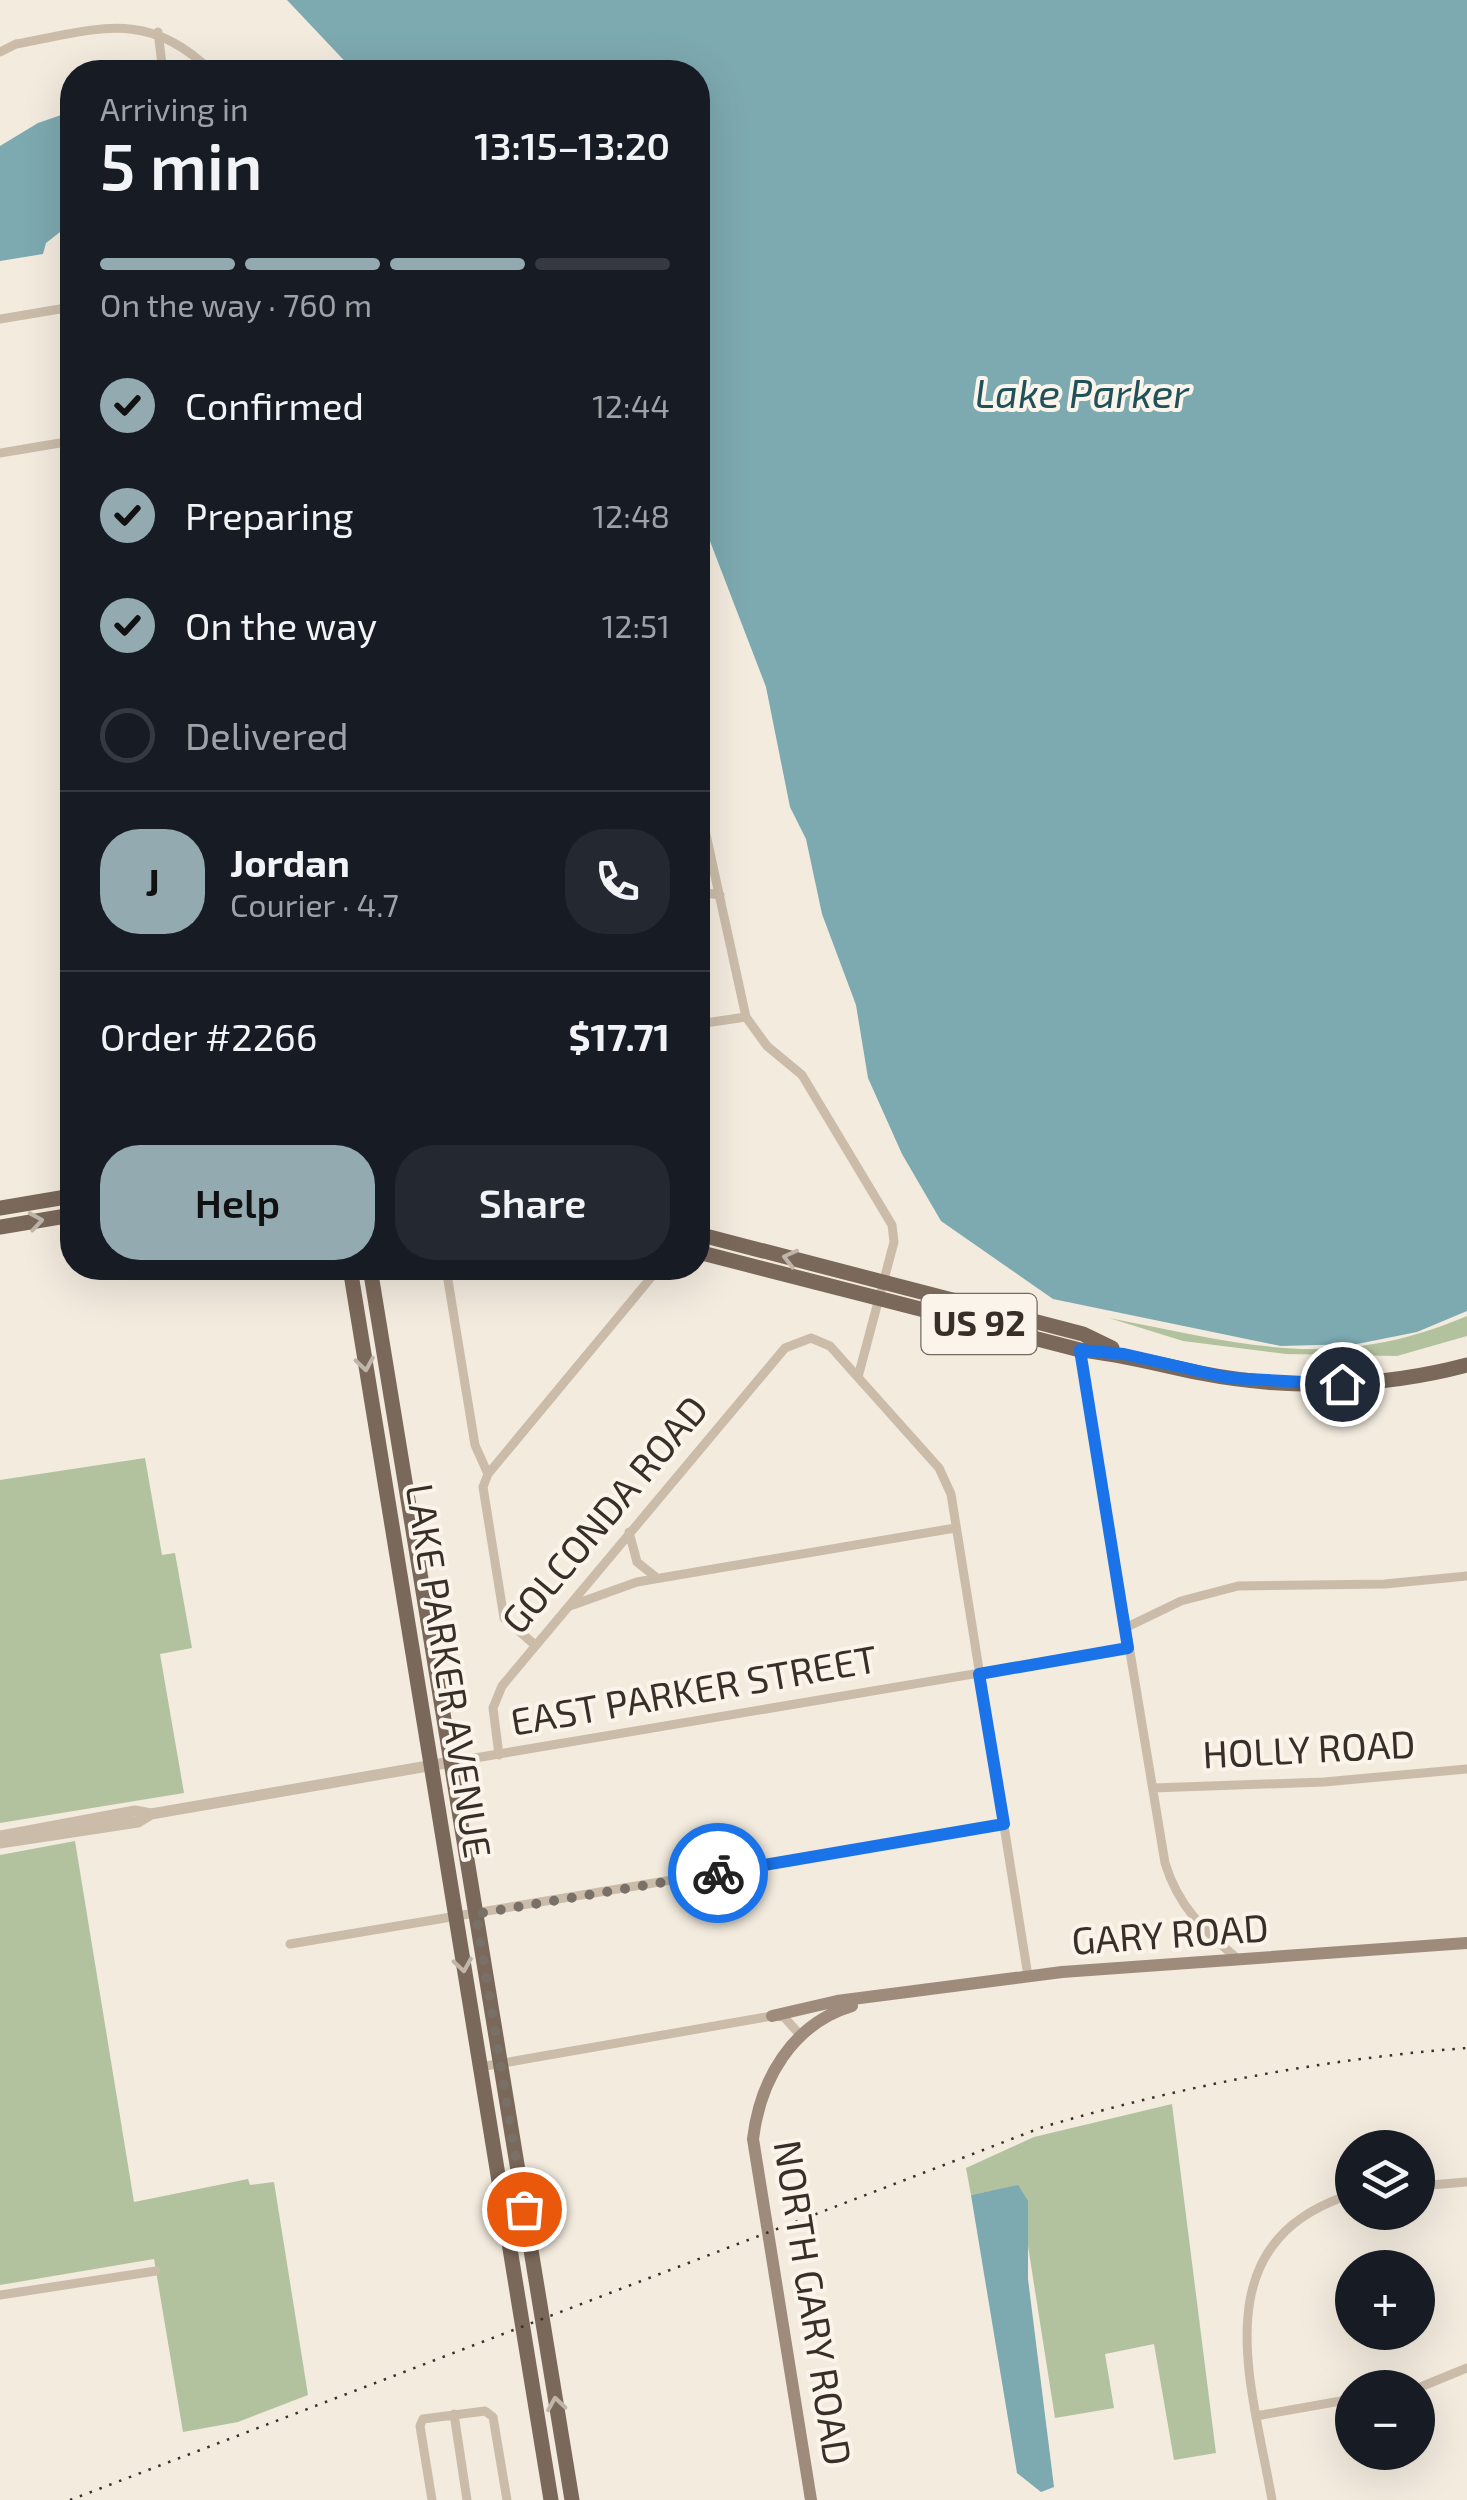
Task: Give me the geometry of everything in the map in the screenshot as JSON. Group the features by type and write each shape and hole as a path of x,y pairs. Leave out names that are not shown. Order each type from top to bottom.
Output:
{"main road":[{"path":"0,1208 60,1198"},
{"path":"0,1216 24,1204"},
{"path":"0,1227 60,1217"},
{"name":"US 92","path":"710,1237 1083,1334 1117,1351 1199,1373 1303,1384 1384,1380 1467,1365"},
{"name":"US 92","path":"710,1255 1080,1350 1117,1351"},
{"name":"LAKE PARKER AVENUE","path":"352,1280 551,2500"},
{"name":"LAKE PARKER AVENUE","path":"372,1280 572,2500"},
{"name":"GARY ROAD","path":"879,1998 1028,1976 1467,1943"},
{"path":"772,2016 794,2008 879,1998"},
{"name":"NORTH GARY ROAD","path":"811,2500 754,2150 763,2089 782,2055 838,2010 879,1998"}],"street":[{"path":"0,52 16,44 132,27 158,32 188,48 200,60"},
{"path":"158,32 162,60"},
{"path":"0,319 60,309"},
{"path":"0,453 60,443"},
{"path":"710,851 746,1017 767,1046 802,1075 889,1218 894,1242 858,1376 938,1468 951,1494 1028,1976"},
{"path":"710,894 720,895"},
{"path":"710,1022 746,1017"},
{"path":"448,1280 475,1446 488,1474"},
{"path":"535,1645 503,1613 483,1486 488,1474 649,1280"},
{"name":"GOLCONDA ROAD","path":"499,1755 493,1708 496,1696 785,1348 806,1338 830,1346 858,1376"},
{"path":"1080,1350 1165,1863 1179,1900 1204,1930 1238,1959"},
{"path":"567,1606 658,1578 955,1528"},
{"path":"629,1532 637,1562 658,1578"},
{"path":"1125,1628 1181,1600 1238,1586 1385,1584 1467,1576"},
{"name":"EAST PARKER STREET","path":"0,1839 134,1810 151,1814 1128,1648"},
{"name":"HOLLY ROAD","path":"1153,1788 1324,1782 1467,1769"},
{"path":"290,1944 1004,1824"},
{"path":"480,2067 772,2016 784,2017 801,2036"},
{"path":"1435,2185 1467,2182"},
{"path":"1272,2500 1244,2320 1256,2276 1280,2238 1315,2209 1335,2201"},
{"path":"0,2295 156,2271"},
{"path":"1435,2381 1467,2368"},
{"path":"1256,2416 1335,2403"},
{"path":"432,2500 420,2426 423,2419 485,2411 493,2417 507,2500"},
{"path":"454,2414 467,2500"}],"green space":[{"path":"1467,1316 1467,1336 1397,1356 1286,1354 1183,1341 1109,1318 1247,1344 1331,1349 1419,1334"},
{"path":"145,1458 162,1555 175,1553 192,1648 160,1654 184,1793 0,1823 0,1480"},
{"path":"75,1841 134,2202 248,2179 250,2185 274,2182 308,2395 238,2422 183,2432 154,2259 0,2285 0,1855"},
{"path":"1172,2104 1216,2453 1174,2460 1154,2344 1105,2354 1114,2408 1055,2418 1028,2246 1028,2201 991,2191 971,2195 966,2168 1034,2137"}],"water":[{"name":"Lake Parker","path":"287,0 1467,0 1467,1311 1417,1332 1357,1344 1281,1346 1053,1299 941,1221 902,1154 868,1078 856,1005 822,914 806,839 790,807 766,687 710,541 710,60 344,60"},
{"path":"60,115 60,232 46,243 43,254 0,261 0,146 38,123"},
{"path":"1018,2185 1028,2201 1028,2279 1054,2487 1041,2492 1017,2473 971,2195"}],"railway":[{"path":"70,2500 1043,2127 1253,2076 1359,2059 1467,2048"}],"way so far":[{"path":"524,2209 476,1914 718,1873"}],"route":[{"path":"718,1873 1004,1824 979,1674 1128,1648 1080,1350 1124,1354 1229,1378 1342,1384"}]}
